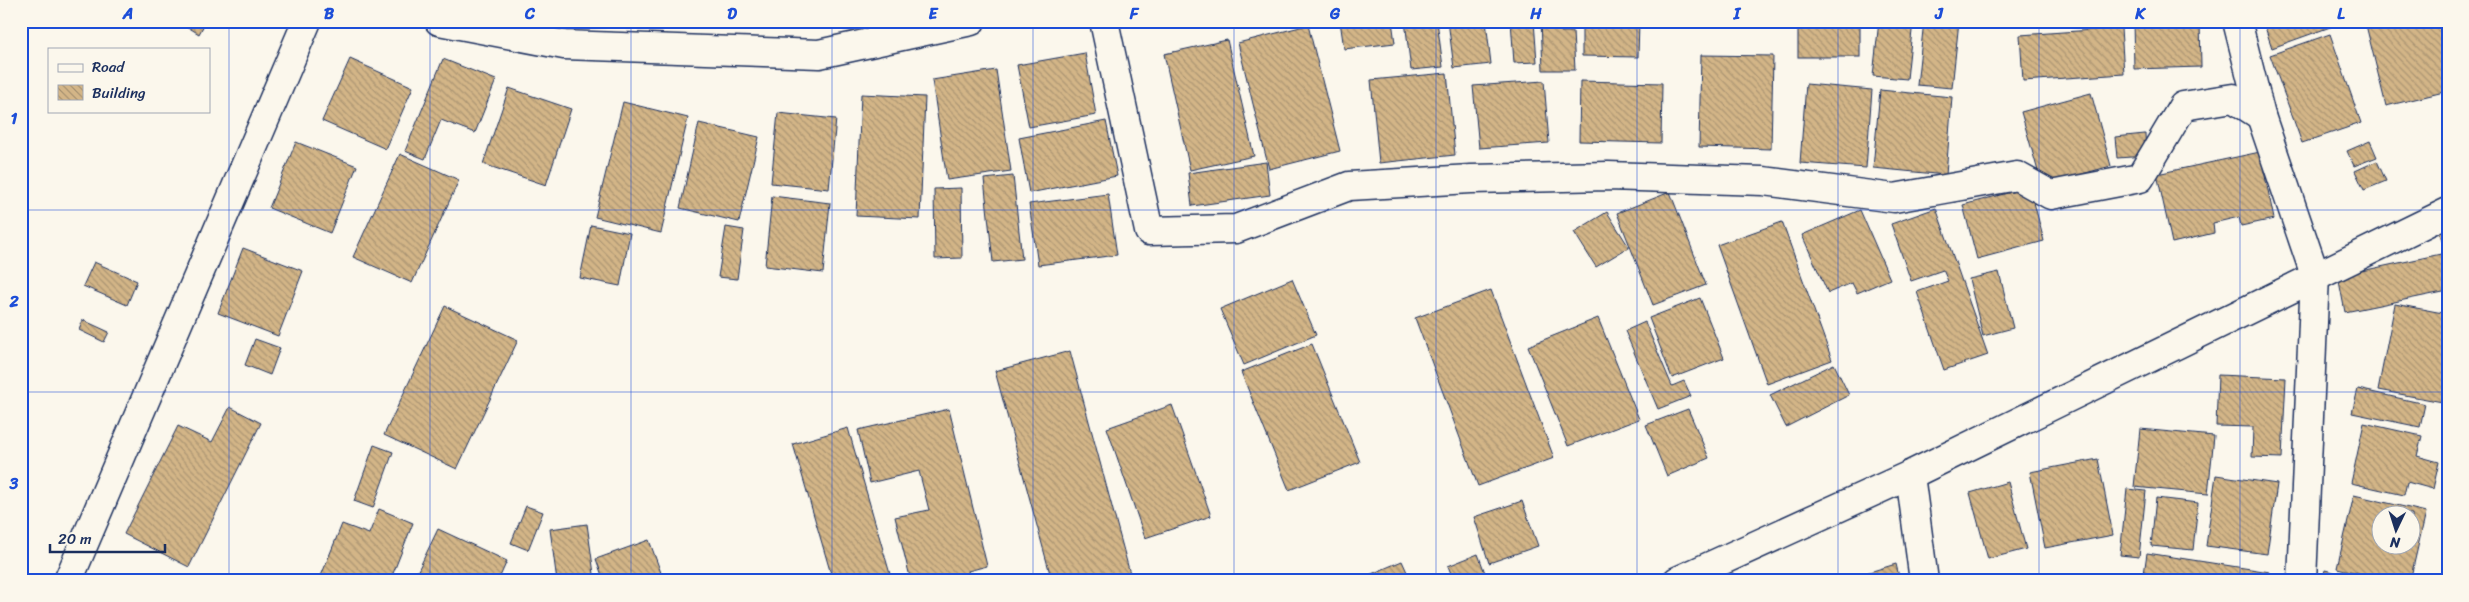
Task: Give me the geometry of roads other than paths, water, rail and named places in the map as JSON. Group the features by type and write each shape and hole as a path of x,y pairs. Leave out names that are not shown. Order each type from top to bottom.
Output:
{"street":[{"path":"68,581 307,21"},
{"path":"439,21 564,44 819,54 971,21"},
{"path":"1104,21 1150,231 1236,229 1349,186 1471,179 1608,176 1763,181 1894,198 2017,176 2051,195 2140,178 2183,106 2233,98 2261,116"},
{"path":"2237,21 2261,116 2314,275 2302,581"},
{"path":"1677,581 1910,475 2314,275 2448,212"},
{"path":"1910,475 1924,581"}]}
